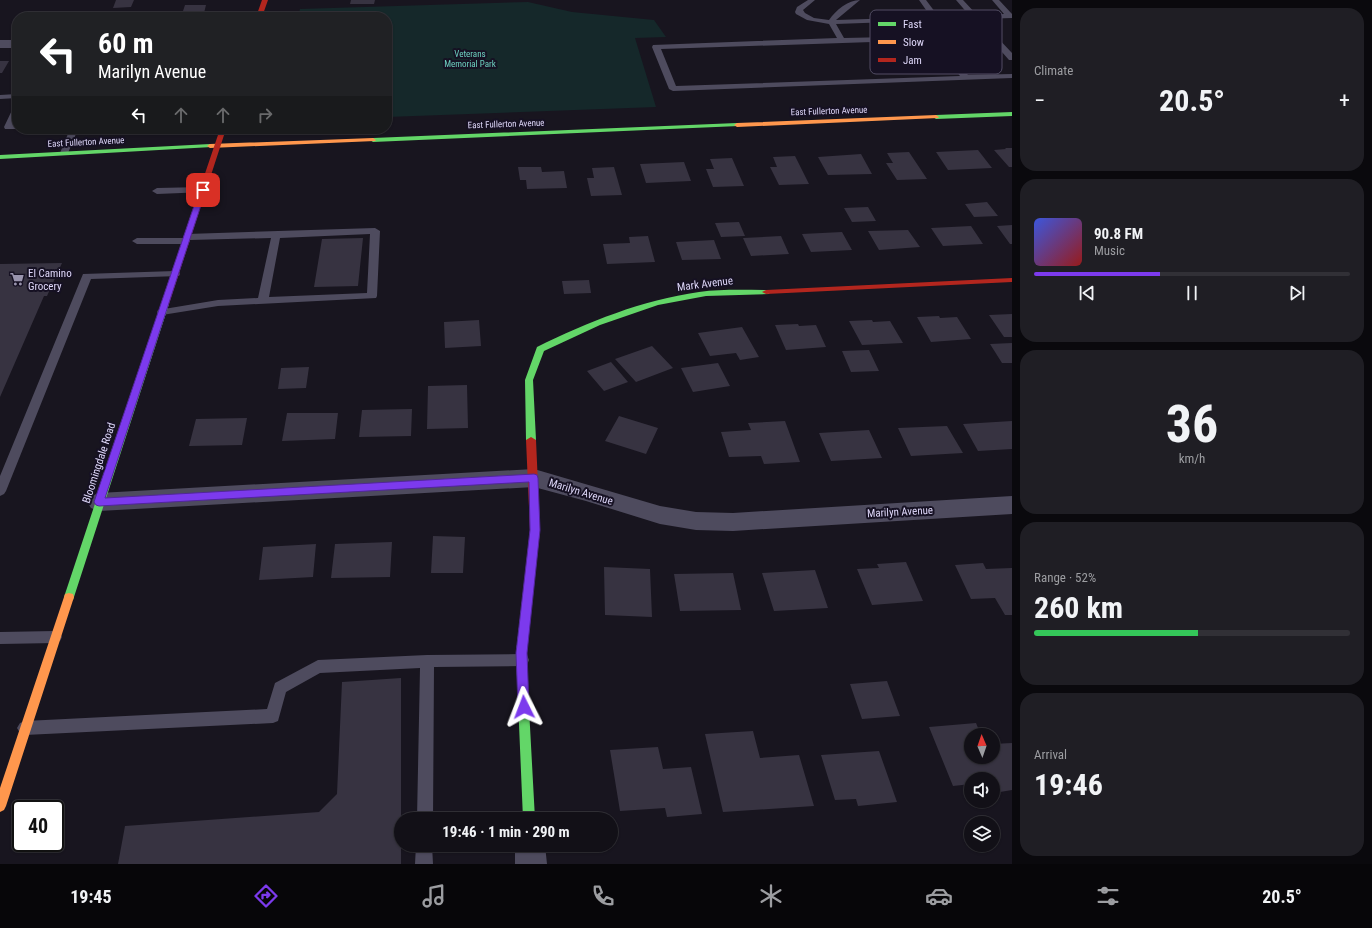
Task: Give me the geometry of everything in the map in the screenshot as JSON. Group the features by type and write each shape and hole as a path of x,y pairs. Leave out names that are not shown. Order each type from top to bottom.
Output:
{"street":[{"path":"261,12 265,0"},
{"path":"0,44 12,44"},
{"name":"East Fullerton Avenue","path":"0,157 218,146 1012,114"},
{"name":"Bloomingdale Road","path":"0,806 222,134"},
{"name":"Mark Avenue","path":"529,812 522,660 535,530 529,380 540,349 578,330 621,314 658,303 699,295 1012,280"},
{"name":"Marilyn Avenue","path":"99,502 534,478 586,492 601,498 660,515 696,521 733,522 1012,505"},
{"path":"530,852 531,864"}],"lane":[{"path":"812,0 800,9 799,12 803,17 812,20 831,22 870,21"},
{"path":"831,22 836,15 857,0"},
{"path":"922,0 930,10"},
{"path":"959,0 968,10"},
{"path":"994,0 1011,16"},
{"path":"831,22 842,40"},
{"path":"870,39 656,47 673,89 1012,76"},
{"path":"1002,47 1012,58"},
{"path":"963,74 966,78"},
{"path":"0,97 12,96"},
{"path":"12,119 8,127 12,127"},
{"path":"64,153 72,134"},
{"path":"157,191 203,190"},
{"path":"137,241 375,231 372,296 218,303 162,312"},
{"path":"263,300 276,236"},
{"path":"0,491 87,276 175,274"},
{"path":"0,638 55,636"},
{"path":"26,728 273,716 280,688 318,667 428,661 522,660"},
{"path":"425,812 428,661"},
{"path":"424,852 424,864"}],"green space":[{"name":"Veterans Memorial Park","path":"528,2 572,12 654,20 666,37 635,38 656,107 392,117 392,12 299,12 300,9"}],"building":[{"path":"116,0 134,0 131,7 113,8"},
{"path":"351,0 375,0 374,4 350,4"},
{"path":"185,5 206,5 204,12 183,12"},
{"path":"0,61 9,61 2,73 0,73"},
{"path":"1005,148 1012,148 1012,167 1009,167 994,150 1006,149"},
{"path":"978,150 992,168 948,170 936,152"},
{"path":"909,152 927,179 897,180 886,163 893,163 887,153"},
{"path":"861,154 872,174 828,175 818,157"},
{"path":"795,156 809,184 779,185 770,167 777,167 773,157"},
{"path":"732,158 744,186 713,187 706,169 714,169 710,159"},
{"path":"684,162 691,181 646,183 640,164"},
{"path":"518,167 541,167 542,172 564,171 567,188 527,189 526,180 520,180"},
{"path":"614,167 622,195 591,196 587,178 594,178 592,168"},
{"path":"987,202 998,216 974,217 965,204"},
{"path":"868,207 876,221 852,222 844,208"},
{"path":"739,222 745,236 721,237 715,223"},
{"path":"1012,225 1012,244 1010,244 997,226"},
{"path":"971,226 983,244 943,246 931,228"},
{"path":"908,230 920,247 879,250 868,231"},
{"path":"842,232 852,250 811,252 802,234"},
{"path":"648,236 655,262 607,264 603,244 630,243 629,237"},
{"path":"781,236 789,254 751,256 743,238"},
{"path":"363,238 358,286 314,287 322,239"},
{"path":"714,240 721,259 682,260 676,242"},
{"path":"62,263 47,296 44,296 0,397 0,264"},
{"path":"589,280 591,293 564,294 562,281"},
{"path":"1012,314 1012,337 1004,337 989,315"},
{"path":"939,316 940,318 957,317 971,339 931,342 917,317"},
{"path":"479,320 481,346 445,348 444,322"},
{"path":"872,320 873,322 890,321 903,343 862,345 849,321"},
{"path":"798,324 799,326 816,325 826,347 786,350 775,325"},
{"path":"742,327 759,357 740,360 736,353 710,356 698,333"},
{"path":"1012,343 1012,363 1002,363 990,344"},
{"path":"652,346 673,368 636,382 615,359"},
{"path":"869,350 879,371 851,372 842,351"},
{"path":"611,362 628,382 604,391 587,371"},
{"path":"718,363 730,386 693,392 681,368"},
{"path":"309,367 306,388 278,389 281,368"},
{"path":"467,385 468,428 427,429 428,386"},
{"path":"412,409 411,436 359,437 362,410"},
{"path":"287,413 338,413 335,439 282,441"},
{"path":"619,416 658,428 646,454 605,441"},
{"path":"247,418 242,445 189,446 196,419"},
{"path":"785,421 800,462 764,464 761,456 729,457 721,432 751,430 748,423"},
{"path":"1012,421 1012,449 978,451 963,424"},
{"path":"947,426 963,453 911,456 898,428"},
{"path":"869,430 882,458 831,461 819,433"},
{"path":"433,536 465,537 463,573 431,573"},
{"path":"392,542 390,577 331,578 335,544"},
{"path":"316,544 313,577 259,580 263,547"},
{"path":"906,562 923,601 872,605 857,569 879,568 877,564"},
{"path":"983,563 986,569 1012,568 1012,615 1005,615 995,598 971,599 955,565"},
{"path":"604,567 650,569 652,617 605,615"},
{"path":"815,570 828,608 774,611 762,573"},
{"path":"733,573 741,610 680,611 674,574"},
{"path":"401,678 401,812 394,812 394,852 401,852 401,864 118,864 125,826 319,812 337,794 342,682"},
{"path":"887,681 900,716 862,719 850,684"},
{"path":"976,723 978,728 964,728 964,764 1000,764 1000,744 1012,743 1012,790 1000,792 1000,772 964,772 964,785 953,786 929,727"},
{"path":"753,731 760,758 799,755 814,806 723,812 705,734"},
{"path":"658,747 663,769 691,767 702,814 667,817 665,808 620,811 610,750"},
{"path":"879,751 897,802 858,806 856,799 835,800 821,755"}],"traffic: fast":[{"path":"936,117 1012,114"},
{"path":"373,140 737,125"},
{"path":"0,157 210,146"},
{"path":"531,440 529,380 540,349 597,323 657,303 706,294 766,292"},
{"path":"69,597 165,304"},
{"path":"528,593 521,653 529,812"}],"traffic: slow":[{"path":"737,125 936,117"},
{"path":"210,146 373,140"},
{"path":"0,806 69,597"}],"traffic: jam":[{"path":"261,12 265,0"},
{"path":"165,304 221,134"},
{"path":"766,292 1012,280"},
{"path":"528,593 535,530 531,440"}],"place":[{"name":"El Camino Grocery","path":"17,279"}],"route":[{"path":"203,190 99,502 534,478 535,530 521,653 524,707"}]}
